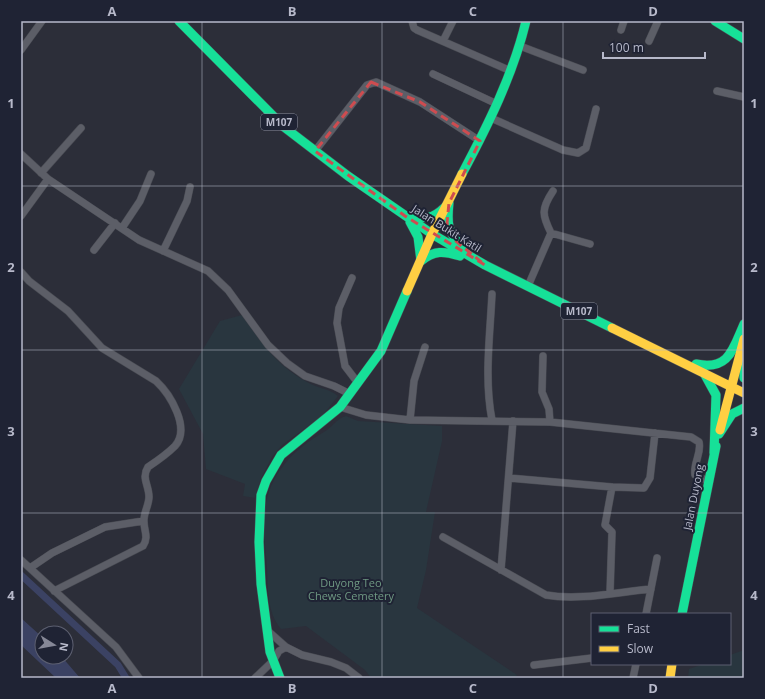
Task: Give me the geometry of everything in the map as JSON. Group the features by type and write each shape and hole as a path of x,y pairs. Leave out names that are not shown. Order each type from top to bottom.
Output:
{"main road":[{"name":"Jalan Bukit Katil","path":"179,21 284,127 392,207 432,234 485,265 672,356 744,393"},
{"path":"280,678 270,652 264,609 259,542 261,495 266,481 281,455 340,407 381,351 432,234 491,118 511,71 520,46 526,21"},
{"path":"715,21 744,39"},
{"path":"392,207 424,220 432,219 438,215 449,203"},
{"path":"449,203 447,222 452,238 485,265"},
{"path":"405,216 416,231 420,244 421,261"},
{"path":"421,261 428,254 445,251 485,265"},
{"path":"672,356 704,367 716,367 728,358 744,324"},
{"name":"Jalan Duyong","path":"682,613 714,453 744,339"},
{"path":"744,357 744,378"},
{"path":"704,373 716,395 714,453"},
{"path":"719,434 732,414 744,408"},
{"path":"670,678 672,665"}],"street":[{"path":"21,50 42,21"},
{"path":"412,21 414,28 417,30 511,71"},
{"path":"443,41 453,21"},
{"path":"621,30 624,21"},
{"path":"649,42 658,21"},
{"path":"520,46 583,70"},
{"path":"433,74 497,104"},
{"path":"315,151 367,85 376,82 420,102 480,141"},
{"path":"717,91 744,97"},
{"path":"491,118 563,150 578,153 586,148 596,109"},
{"path":"41,172 81,128"},
{"path":"21,154 48,179 139,240 203,269 218,279 268,345 286,364 305,376 334,386 350,394"},
{"path":"122,228 140,201 151,174"},
{"path":"21,216 48,179"},
{"path":"163,251 187,201 190,187"},
{"path":"553,191 543,211 544,220 551,233 590,244"},
{"path":"94,250 114,223"},
{"path":"528,286 551,233"},
{"path":"21,272 29,281 68,311 102,348 156,381 171,396 179,420 179,437 176,446 148,467 145,472 144,478 149,499 143,521 147,536 146,541 140,549 54,591"},
{"path":"352,278 339,308 337,324 345,366 358,383"},
{"path":"492,294 488,361 492,420"},
{"path":"410,420 414,381 425,347"},
{"path":"543,356 542,392 549,409 550,422"},
{"path":"340,407 366,415 410,420 550,422 691,437 698,442 700,447 695,466 695,475 709,480"},
{"path":"501,570 513,421"},
{"path":"509,478 639,489 644,488 648,484 650,478 655,433"},
{"path":"610,593 612,532 605,525 612,487"},
{"path":"30,568 52,553 106,527 143,521"},
{"path":"443,537 546,595 556,597 582,596 651,589"},
{"path":"646,613 657,558"},
{"path":"21,560 116,647 139,678"},
{"path":"268,631 286,647 311,659 331,662 346,668 359,678"},
{"path":"254,678 273,661 280,651 286,647"},
{"path":"534,665 591,658"},
{"path":"633,678 636,665"}],"highlighted area":[{"path":"371,82 420,102 480,141 449,203 447,223 452,238 485,265 405,216 315,151"}],"green space":[{"path":"242,315 262,343 286,368 309,383 330,391 338,396 322,416 282,445 272,457 261,478 255,498 243,496 245,484 206,469 203,434 179,389 220,321"},
{"name":"Duyong Teo Chews Cemetery","path":"346,416 358,421 442,426 442,441 426,512 435,512 426,570 417,608 517,675 514,678 371,678 365,670 306,626 281,629 276,622 269,600 264,538 264,514 268,495 278,473 294,454"},
{"path":"744,650 744,678 688,678 689,669 701,665 731,665 731,655"}],"water":[{"path":"21,618 34,630 34,657 21,645"},
{"path":"42,665 69,665 80,678 56,678"}],"waterway":[{"path":"21,575 118,665 126,678"}],"traffic: fast":[{"path":"179,21 284,127 348,176 432,234 485,265 612,328"},
{"path":"462,174 507,80 521,41 526,21"},
{"path":"715,21 744,39"},
{"path":"449,203 449,227 453,236 462,246"},
{"path":"411,215 417,217 432,216 441,211 449,203"},
{"path":"410,222 418,237 421,261"},
{"path":"421,261 426,257 439,252 460,256"},
{"path":"280,678 270,652 261,584 259,542 261,495 266,481 281,455 340,407 381,351 407,291"},
{"path":"696,364 707,365 716,364 723,361 733,349 744,324"},
{"path":"744,357 744,378"},
{"path":"704,373 716,395 714,453"},
{"path":"719,434 732,414 744,408"},
{"path":"682,613 716,446"}],"traffic: slow":[{"path":"407,291 432,234 462,174"},
{"path":"612,328 744,393"},
{"path":"720,430 744,339"},
{"path":"670,678 672,665"}]}
